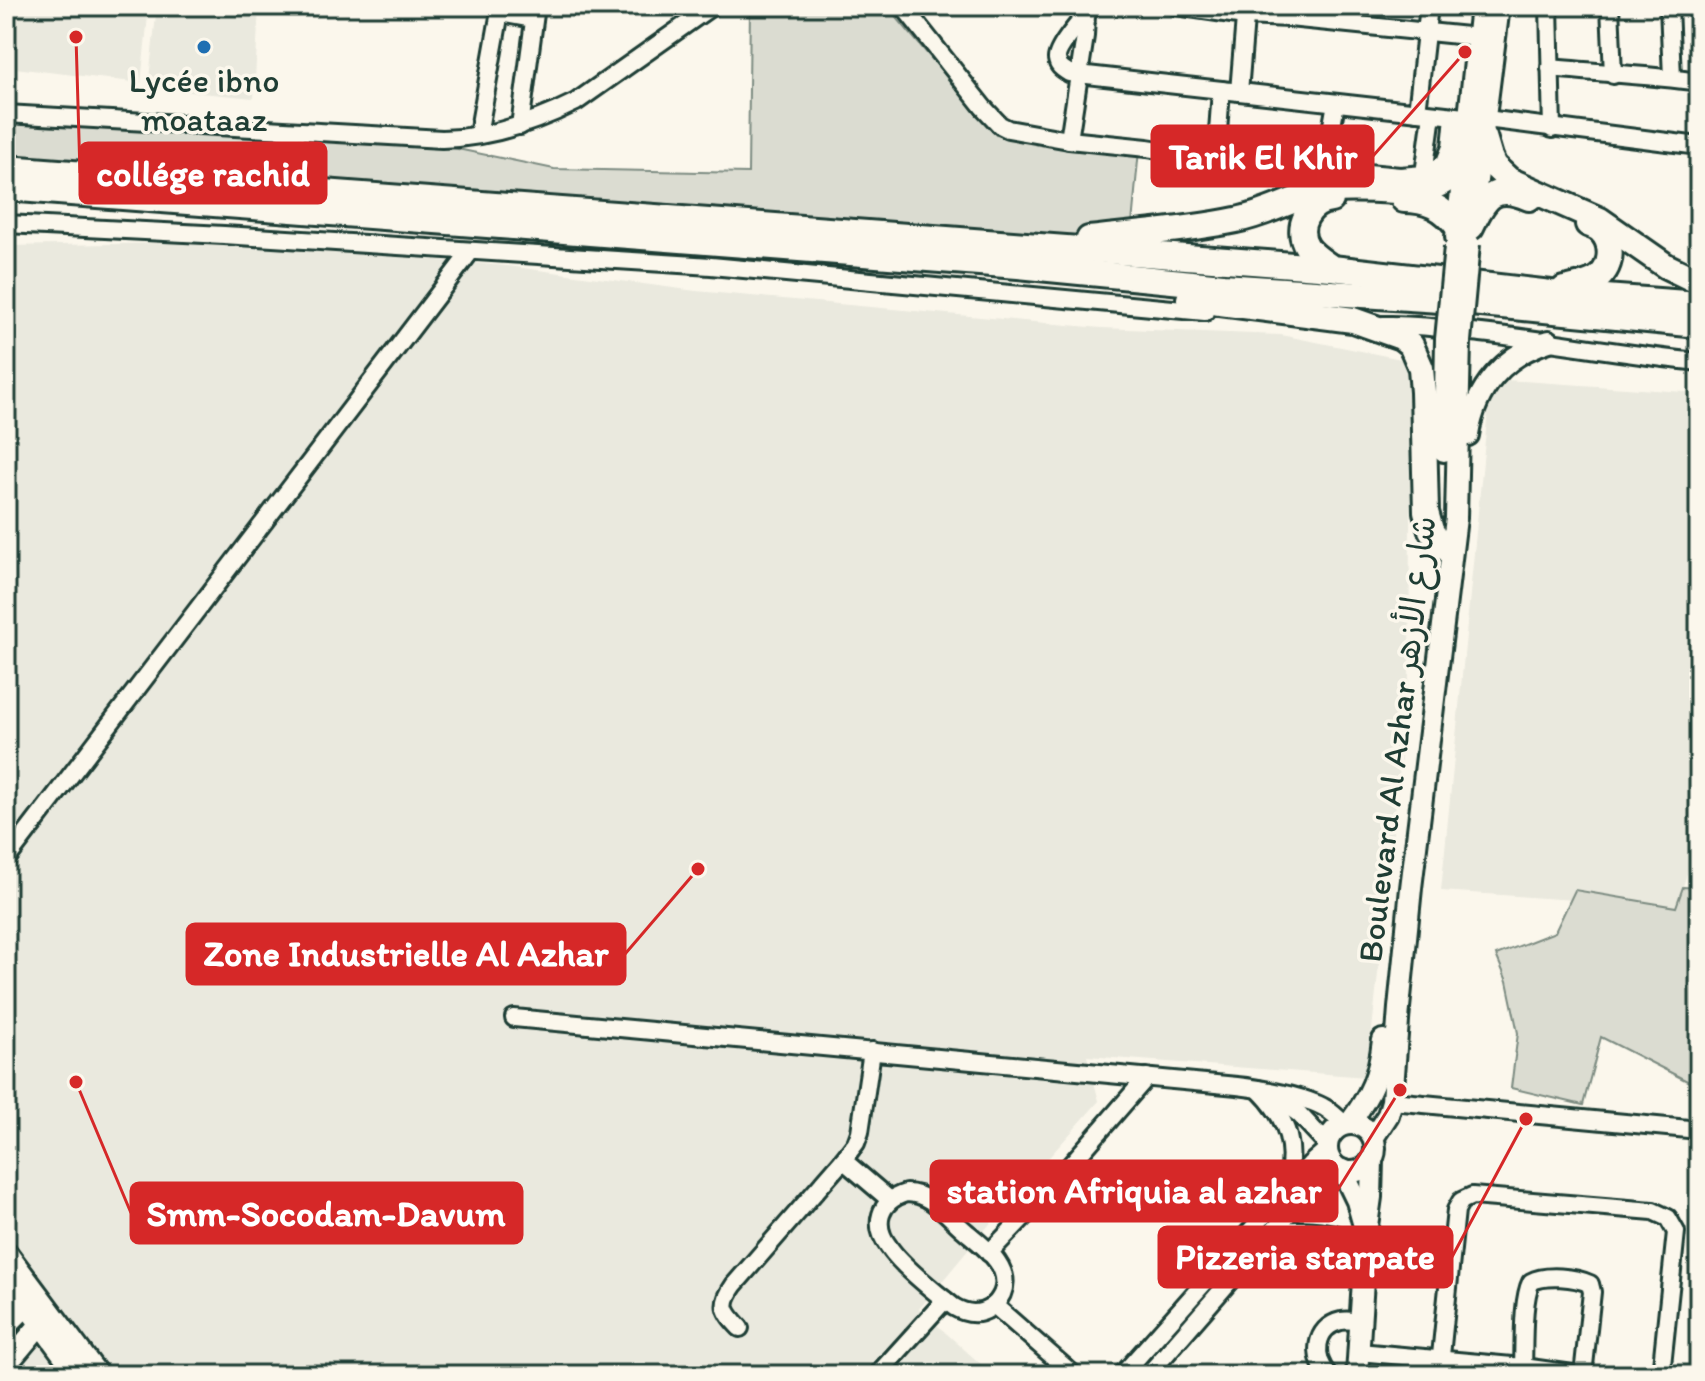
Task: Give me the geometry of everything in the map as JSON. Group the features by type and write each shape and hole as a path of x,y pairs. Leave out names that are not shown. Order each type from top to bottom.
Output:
{"highway":[{"path":"1473,123 1494,166 1509,180 1600,220 1666,266 1699,282"},
{"path":"890,234 1080,240 1224,223 1249,218 1313,194 1330,191 1428,190 1448,180 1472,161"},
{"path":"6,168 1332,268 1551,293 1699,304"},
{"path":"6,188 1018,266 1223,286 1440,300 1699,325"},
{"path":"1332,268 1307,248 1303,236 1302,224 1307,213 1326,200 1417,200 1429,203 1440,208 1463,236 1486,200 1501,192 1516,193 1600,230 1608,241 1610,255 1606,268 1598,278 1551,293"},
{"path":"1018,266 1092,287 1339,317 1401,337 1411,345 1421,368 1426,512 1431,530 1441,547"}],"main road":[{"path":"1453,340 1472,161 1481,6"},
{"path":"1473,123 1499,6"},
{"name":"Boulevard Al Azhar شارع الأزهر","path":"1347,1125 1368,1097 1380,1066 1441,547 1453,340"},
{"name":"Boulevard Al Azhar شارع الأزهر","path":"1373,1138 1388,1115 1392,1101 1411,888 1456,518 1453,340"},
{"path":"1448,581 1459,538 1473,410 1485,386 1503,366 1524,351 1549,341"},
{"path":"1357,1375 1375,1145 1373,1138 1362,1127 1347,1125 1333,1132 1328,1147 1333,1164 1341,1170 1351,1172 1362,1169 1372,1160"},
{"path":"1341,1170 1357,1201 1366,1239"},
{"path":"6,1252 78,1375"},
{"path":"6,1277 32,1300"},
{"path":"6,1326 32,1300"},
{"path":"6,1365 45,1318"},
{"path":"45,1318 98,1375"}],"street":[{"path":"6,114 442,139 478,135 520,126 576,102 712,6"},
{"path":"903,6 983,107 1008,129 1216,159 1400,176 1424,174 1446,162 1451,147 1473,123"},
{"path":"1424,174 1429,6"},
{"path":"1549,6 1552,129"},
{"path":"1610,6 1613,75"},
{"path":"1669,6 1672,78"},
{"path":"1184,7 1478,37"},
{"path":"478,135 500,9 535,12 520,126"},
{"path":"1069,140 1090,10"},
{"path":"1090,10 1058,53 1057,63 1069,73 1425,113 1473,123 1699,146"},
{"path":"1239,92 1246,11"},
{"path":"1550,68 1699,82"},
{"path":"1216,159 1221,90"},
{"path":"1324,169 1336,103"},
{"path":"6,224 711,266 1188,310 1313,325 1421,326 1699,362"},
{"path":"6,860 471,251"},
{"path":"514,1018 1260,1089 1312,1102 1347,1125"},
{"path":"740,1328 726,1311 728,1294 856,1143 872,1051"},
{"path":"989,1253 1039,1201 1147,1077"},
{"path":"1122,1375 1328,1147 1299,1114 1260,1089"},
{"path":"1260,1089 1282,1119 1289,1138 1289,1178 1282,1196"},
{"path":"1392,1101 1699,1130"},
{"path":"843,1160 890,1200"},
{"path":"1148,1375 1272,1232 1318,1186 1341,1170"},
{"path":"906,1193 922,1195 989,1253 1004,1277 1003,1292 994,1305 982,1312 963,1312 945,1300 888,1247 880,1227 880,1217 890,1200 906,1193"},
{"path":"1440,1368 1456,1210 1461,1201 1472,1196 1653,1211 1668,1218 1676,1232 1661,1375"},
{"path":"1272,1232 1320,1230 1366,1239"},
{"path":"1359,1352 1440,1368 1523,1367 1581,1375 1592,1292 1586,1281 1536,1278 1531,1282 1526,1304 1523,1367"},
{"path":"877,1375 945,1300"},
{"path":"994,1305 1074,1375"},
{"path":"1329,1375 1318,1359 1320,1339 1333,1324 1341,1321 1361,1322"}],"shaded area":[{"path":"6,6 149,6 141,83 6,67"},
{"name":"Lycée ibno moataaz","path":"157,6 259,6 254,98 148,88"},
{"path":"750,6 887,6 996,135 1139,150 1131,234 1080,240 6,168 6,114 419,141 554,169 748,173"},
{"path":"218,242 508,266 696,291 1101,328 1281,335 1411,361 1409,681 1367,1077 1087,1056 1099,1101 919,1309 993,1375 6,1375 6,246"},
{"path":"1491,379 1699,393 1699,833 1677,907 1441,891"},
{"path":"1683,887 1699,888 1699,1087 1601,1037 1583,1105 1511,1088 1518,1033 1507,981 1496,955 1555,932 1575,890 1676,907"}],"place":[{"name":"collége rachid","path":"76,37"},
{"name":"Lycée ibno moataaz","path":"204,47"},
{"name":"Tarik El Khir","path":"1465,52"},
{"name":"Zone Industrielle Al Azhar","path":"698,869"},
{"name":"Smm-Socodam-Davum","path":"76,1082"},
{"name":"station Afriquia al azhar","path":"1400,1090"},
{"name":"Pizzeria starpate","path":"1526,1119"}]}
